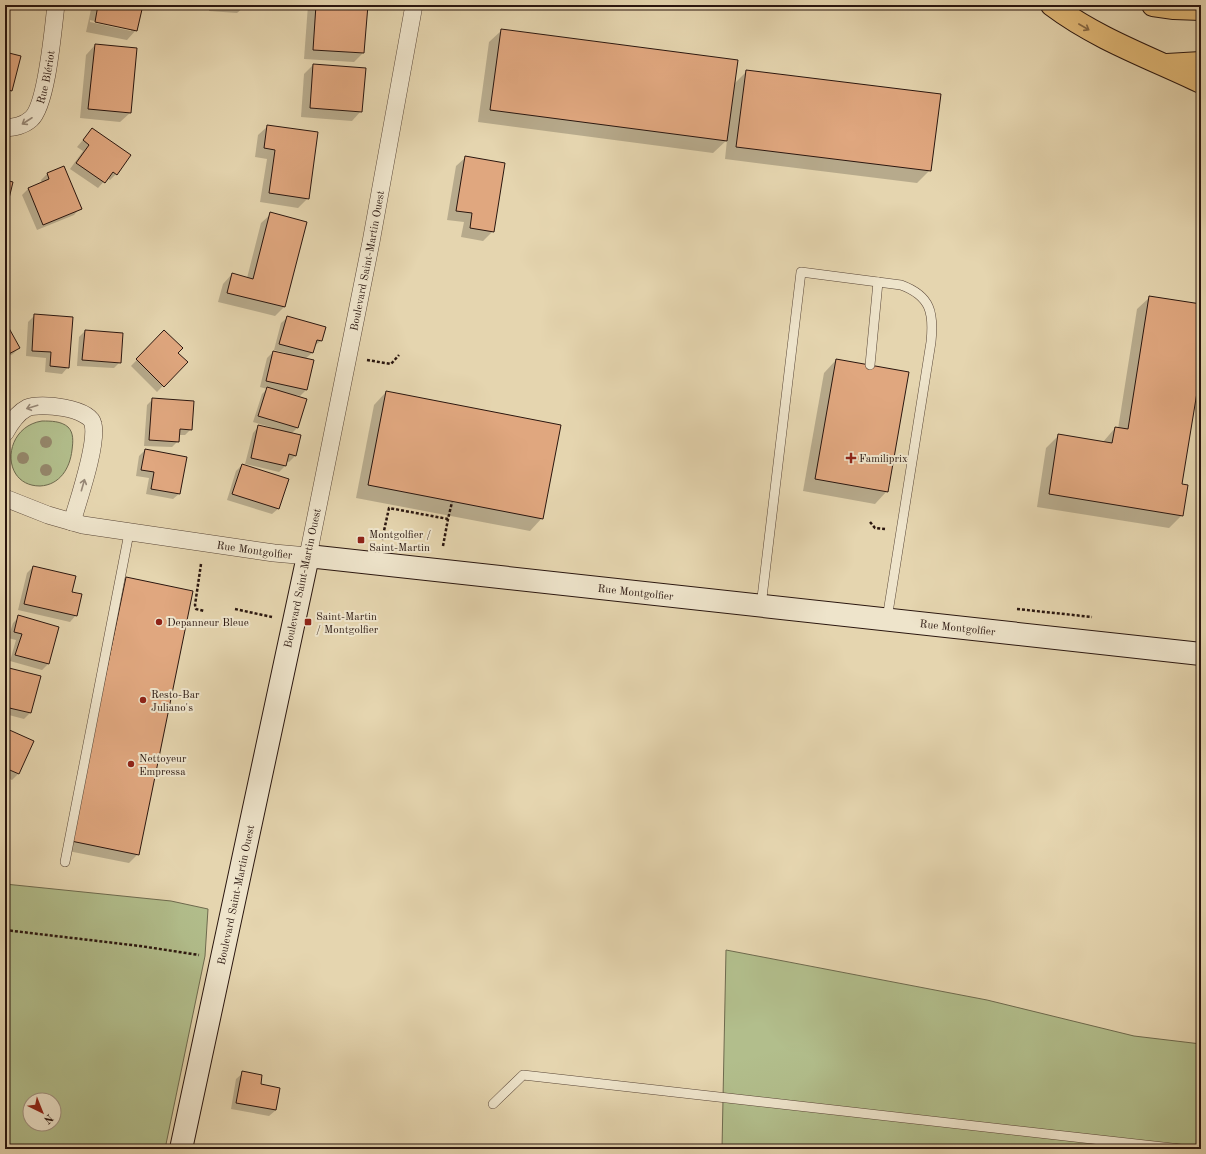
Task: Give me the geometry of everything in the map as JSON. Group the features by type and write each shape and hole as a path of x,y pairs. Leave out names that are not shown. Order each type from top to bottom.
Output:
{"main road":[{"path":"1052,5 1068,17 1090,30 1201,82"},
{"path":"1153,5 1174,8 1201,9"},
{"path":"1166,66 1201,63"},
{"name":"Rue Montgolfier","path":"308,556 1201,654"},
{"name":"Boulevard Saint-Martin Ouest","path":"181,1149 308,556"}],"street":[{"name":"Rue Blériot","path":"5,128 24,124 38,111 45,87 56,5"},
{"name":"Boulevard Saint-Martin Ouest","path":"308,556 371,242 414,5"},
{"path":"5,433 18,415 27,408 37,405 58,407 80,412 90,418 93,422 94,428 93,441 88,466 72,522"},
{"name":"Rue Montgolfier","path":"5,498 26,508 72,522 129,533 274,553 308,556"}],"lane":[{"path":"761,606 801,272 901,285 920,294 930,311 933,325 930,350 887,619"},
{"path":"870,365 878,282"},
{"path":"65,862 129,533"},
{"path":"493,1104 523,1075 1181,1149"}],"path":[{"path":"364,359 391,364 399,355"},
{"path":"443,546 452,502"},
{"path":"381,540 389,508 448,519"},
{"path":"870,522 875,528 880,528"},
{"path":"202,564 195,605 196,609 204,611"},
{"path":"235,609 272,617"},
{"path":"1030,610 1078,616"},
{"path":"5,930 140,946 205,956"}],"green space":[{"path":"42,421 56,422 65,425 70,429 73,441 71,457 63,474 53,482 40,486 27,483 18,477 13,467 11,456 13,444 19,434 29,426"},
{"path":"5,884 171,901 208,909 205,956 165,1149 5,1149"},
{"path":"726,950 987,1000 1134,1036 1201,1044 1201,1149 722,1149"}],"building":[{"path":"98,5 143,5 137,31 95,22"},
{"path":"214,5 245,5 245,7"},
{"path":"316,5 368,5 364,53 313,50"},
{"path":"501,29 738,60 727,141 490,110"},
{"path":"95,44 137,48 131,113 88,109"},
{"path":"5,52 21,56 12,91 5,89"},
{"path":"313,64 366,68 362,112 310,108"},
{"path":"746,70 941,94 931,171 736,147"},
{"path":"267,125 318,132 309,199 269,193 275,150 264,148"},
{"path":"92,128 131,155 117,175 113,172 105,183 76,163 89,145 83,140"},
{"path":"465,156 505,163 494,232 470,228 472,213 456,211"},
{"path":"64,166 82,209 43,225 28,188 49,179 47,173"},
{"path":"5,180 13,182 5,215"},
{"path":"270,212 307,222 285,307 227,293 232,273 253,279"},
{"path":"1149,296 1201,304 1201,368 1182,484 1188,485 1183,516 1049,494 1058,434 1112,443 1115,427 1128,429"},
{"path":"34,314 73,317 69,368 50,366 51,352 32,351"},
{"path":"287,316 326,327 322,341 317,340 313,353 279,344"},
{"path":"5,321 20,348 5,356"},
{"path":"85,330 123,333 121,363 82,360"},
{"path":"164,330 183,348 178,353 188,362 164,387 136,359"},
{"path":"273,351 314,360 307,390 266,381"},
{"path":"836,359 909,372 888,492 815,479"},
{"path":"267,387 307,399 298,428 258,416"},
{"path":"386,391 561,425 543,519 368,485"},
{"path":"152,398 194,401 192,430 180,429 179,442 149,440"},
{"path":"258,425 301,435 296,456 289,454 286,466 251,458"},
{"path":"145,449 187,457 180,494 151,489 154,472 141,470"},
{"path":"242,464 289,479 279,509 232,494"},
{"path":"33,566 76,576 72,592 82,594 77,616 24,604"},
{"path":"126,577 193,591 139,855 71,841"},
{"path":"18,615 59,627 49,664 15,655 22,634 14,632"},
{"path":"9,668 41,676 31,713 5,707 5,684"},
{"path":"5,728 34,741 19,774 5,768"},
{"path":"242,1071 262,1075 261,1084 280,1088 276,1110 236,1103"}],"place":[{"name":"Familiprix","path":"851,458"},
{"name":"Montgolfier / Saint-Martin","path":"361,540"},
{"name":"Depanneur Bleue","path":"159,622"},
{"name":"Saint-Martin / Montgolfier","path":"308,622"},
{"name":"Resto-Bar Juliano's","path":"143,700"},
{"name":"Nettoyeur Empressa","path":"131,764"}]}
